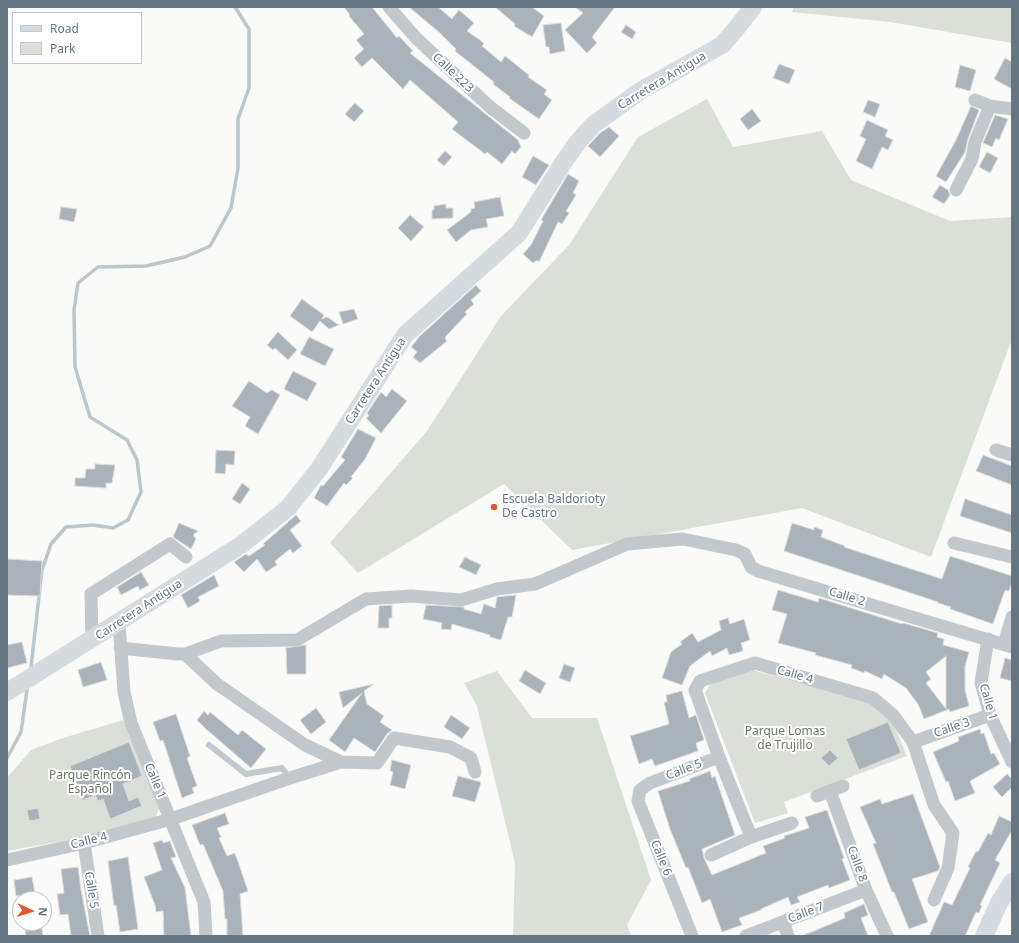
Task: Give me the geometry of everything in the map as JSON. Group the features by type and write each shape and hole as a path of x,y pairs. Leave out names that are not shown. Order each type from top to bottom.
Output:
{"street":[{"name":"Calle 223","path":"389,7 416,38 490,107 524,133"},
{"name":"Carretera Antigua","path":"7,692 241,545 288,508 319,469 406,335 519,234 563,163 577,143 589,130 610,112 640,91 722,45 753,7"},
{"path":"975,100 990,106 1012,109"},
{"path":"956,190 972,159 975,142 990,106"},
{"path":"996,450 1012,455"},
{"name":"Calle 2","path":"184,654 221,641 297,640 366,599 411,596 462,600 497,589 535,584 627,544 690,539 736,550 745,554 752,567 758,571 1008,645"},
{"path":"954,543 1012,557"},
{"path":"92,640 91,594 170,544 186,557"},
{"path":"1008,645 1012,617"},
{"name":"Calle 1","path":"118,623 124,692 131,723 204,902 206,936"},
{"name":"Calle 1","path":"988,639 981,683 990,715 1012,762"},
{"path":"120,648 184,654 217,684 305,745 341,762 377,763 394,738 450,747 470,758 475,772"},
{"name":"Calle 4","path":"751,837 719,757 695,690 700,681 755,663 873,698 893,715 913,742 934,805 953,833 948,868 934,900"},
{"name":"Calle 3","path":"913,742 990,715"},
{"name":"Calle 5","path":"650,783 719,757"},
{"name":"Calle 4","path":"7,860 84,843 171,819 341,762"},
{"name":"Calle 6","path":"650,783 640,790 638,802 692,936"},
{"path":"817,796 843,786"},
{"name":"Calle 8","path":"830,791 866,890 887,936"},
{"path":"711,854 751,837 792,823"},
{"name":"Calle 5","path":"84,843 98,936"},
{"path":"984,936 999,903 1012,882"},
{"name":"Calle 7","path":"746,936 866,890"},
{"path":"783,922 788,936"}],"lane":[{"path":"209,745 246,774 282,768 290,778"}],"green space":[{"path":"794,7 1012,7 1012,43 890,22 792,12"},
{"path":"707,99 733,147 822,131 851,180 950,221 1012,217 1012,339 931,557 802,508 572,550 504,484 358,573 330,543 427,431 501,316 569,245 638,137"},
{"name":"Parque Lomas de Trujillo","path":"752,670 866,701 892,720 907,756 784,802 788,813 755,823 705,693 710,685 720,679"},
{"path":"497,671 532,718 597,718 651,880 627,925 631,936 513,936 515,863 477,706 464,683"},
{"name":"Parque Rincón Español","path":"123,720 160,805 156,817 85,837 7,851 7,778 31,750 63,738"}],"building":[{"path":"344,7 372,7 397,38 399,36 413,51 410,53 518,140 521,147 515,154 512,151 502,164 487,152 485,154 452,129 458,122 410,80 403,89 372,58 362,67 354,58 364,49 356,40 364,34 349,16 350,15"},
{"path":"409,7 438,7 452,19 459,10 474,23 467,31 484,43 482,46 501,62 505,56 529,75 528,77 547,90 544,94 552,100 539,119 509,98 510,97 493,84 494,82 455,51 456,49 440,33"},
{"path":"495,7 532,7 544,16 532,37 514,26 515,24"},
{"path":"575,7 615,7 592,37 597,43 587,53 565,30 583,13"},
{"path":"561,23 565,51 550,54 549,47 546,47 543,25"},
{"path":"626,25 636,32 632,39 621,32"},
{"path":"1005,58 1012,62 1012,89 994,79"},
{"path":"779,64 795,70 789,84 773,78"},
{"path":"960,65 976,70 970,91 955,87"},
{"path":"868,100 880,104 875,117 863,112"},
{"path":"355,103 364,111 354,122 345,114"},
{"path":"971,106 979,110 968,139 965,152 946,182 936,176 956,140"},
{"path":"752,109 761,121 748,130 740,119"},
{"path":"995,115 1008,119 999,140 996,138 992,147 983,143"},
{"path":"867,120 888,130 885,136 893,140 888,150 882,147 872,169 856,161 866,139 860,136"},
{"path":"609,127 619,136 600,157 588,146 600,133"},
{"path":"445,151 452,157 444,166 437,160"},
{"path":"987,152 998,158 990,173 979,167"},
{"path":"533,156 549,165 536,185 522,177"},
{"path":"568,174 579,181 573,193 576,195 566,211 569,213 562,224 558,222 539,262 537,260 533,263 523,254 531,245 543,221 541,220"},
{"path":"940,185 948,190 950,195 944,204 932,197"},
{"path":"500,197 504,216 486,219 488,227 471,230 456,242 447,230 471,212 471,209 475,208 474,202"},
{"path":"446,204 446,208 453,208 453,218 432,219 432,210 434,210 434,206"},
{"path":"61,207 77,209 74,222 59,219"},
{"path":"410,215 424,227 411,241 398,228"},
{"path":"476,285 481,291 471,300 474,304 465,312 467,314 446,336 445,339 447,341 420,363 413,357 417,352 411,347 420,336"},
{"path":"302,299 324,315 322,319 327,317 339,325 329,329 320,321 312,332 290,316"},
{"path":"354,309 358,319 343,324 339,312"},
{"path":"278,332 297,350 288,360 275,348 273,350 267,345"},
{"path":"309,337 334,349 325,366 300,354"},
{"path":"293,371 317,383 307,401 284,389"},
{"path":"249,381 267,393 272,390 280,395 258,434 245,426 250,417 232,406"},
{"path":"392,389 407,401 381,433 366,418 369,416 367,413 381,392 386,397"},
{"path":"358,429 376,438 365,459 351,477 353,478 346,485 344,483 327,506 314,498 321,485 323,486 345,460 341,457"},
{"path":"216,450 235,451 234,465 226,464 225,474 215,473"},
{"path":"983,455 1012,466 1012,485 976,471"},
{"path":"95,464 115,465 112,483 106,483 106,488 75,486 75,478 85,478 86,469 95,469"},
{"path":"242,483 250,489 240,504 232,499"},
{"path":"965,499 1012,515 1012,533 960,516"},
{"path":"296,515 301,521 290,530 302,546 293,553 290,549 275,561 277,565 266,572 257,559 244,572 234,562 246,554 249,556 265,545 263,544"},
{"path":"179,523 198,531 193,535 196,539 191,549 173,537"},
{"path":"792,523 814,530 814,527 823,530 821,537 845,546 844,547 942,579 950,556 1012,576 1012,582 1009,591 1005,590 993,624 950,609 951,607 938,602 784,551"},
{"path":"465,557 481,565 476,575 459,567"},
{"path":"7,559 42,561 40,596 7,595"},
{"path":"141,572 149,585 140,590 138,586 121,595 117,587"},
{"path":"214,575 219,586 198,597 200,601 188,608 181,595"},
{"path":"778,590 818,602 819,598 902,624 903,623 938,633 937,637 944,639 943,645 969,652 965,666 965,690 969,706 950,712 949,709 924,719 918,704 906,688 884,674 882,679 865,671 864,673 851,668 852,665 815,655 816,653 778,643 787,614 772,610","holes":["946,656 946,709 926,683 931,679 926,672"]},
{"path":"516,595 512,617 508,617 501,640 490,637 490,635 452,624 451,630 441,629 442,623 423,619 426,605 464,607 464,609 481,614 484,604 495,608 497,597"},
{"path":"392,605 392,618 389,618 389,628 378,628 379,606"},
{"path":"728,618 730,624 744,619 750,640 741,643 743,651 729,655 727,648 712,656 710,651 690,666 682,685 662,678 671,652 682,644 680,642 692,633 698,642 721,630 719,621"},
{"path":"22,642 27,663 7,668 7,645"},
{"path":"306,645 306,674 287,674 286,648"},
{"path":"1005,658 1012,660 1012,681 1000,678"},
{"path":"101,662 107,680 83,687 78,670"},
{"path":"564,664 575,668 570,682 559,678"},
{"path":"525,670 546,683 540,694 519,681"},
{"path":"374,684 364,691 367,704 384,716 380,722 392,730 387,734 375,752 354,738 345,752 329,740 362,693 343,708 339,692"},
{"path":"682,691 689,718 696,715 704,740 696,743 698,751 655,766 652,759 639,764 630,736 669,724 664,702 667,702 666,695"},
{"path":"316,708 326,722 311,734 300,720"},
{"path":"204,711 208,715 210,712 238,735 242,730 266,749 251,768 197,720"},
{"path":"176,714 190,756 187,758 197,786 192,788 194,793 182,798 163,740 160,741 153,722"},
{"path":"451,715 470,728 462,739 444,727"},
{"path":"888,722 901,753 859,770 846,739"},
{"path":"980,729 981,734 984,733 991,754 994,753 1000,764 970,781 975,793 955,801 948,781 946,782 933,752 959,741 958,737"},
{"path":"129,742 142,776 123,784 129,801 138,797 142,806 110,819 103,799 98,801 95,795 83,800 70,766"},
{"path":"830,750 838,758 829,766 821,758"},
{"path":"392,760 411,765 405,789 390,785 393,772 390,771"},
{"path":"710,771 712,778 715,776 735,835 702,849 704,858 712,875 766,853 763,846 785,838 784,836 809,828 805,817 827,810 850,880 829,888 828,885 797,897 800,902 791,905 788,897 761,910 739,918 742,925 722,932 710,899 702,903 688,867 686,868 670,829 658,791 690,781 689,779"},
{"path":"1007,774 1012,779 1012,787 1002,797 993,787"},
{"path":"458,776 481,782 475,802 452,796"},
{"path":"913,794 940,867 938,871 912,879 928,922 909,929 894,892 892,892 873,844 876,843 860,807 880,799 882,804"},
{"path":"38,808 40,819 29,821 27,810"},
{"path":"225,813 229,824 217,828 221,837 219,838 227,856 235,853 248,891 240,894 243,936 227,936 227,919 225,919 223,891 203,844 200,845 192,825"},
{"path":"999,816 1012,822 1012,830 995,860 1000,863 980,905 982,906 979,913 976,912 965,936 929,936 944,902 952,905 970,868 968,867 976,851 978,852 988,833 991,835"},
{"path":"162,840 163,843 170,841 176,857 171,858 185,888 191,936 164,936 163,911 156,912 155,905 144,877 162,870 153,843"},
{"path":"128,857 138,929 120,932 116,905 114,906 108,861"},
{"path":"78,867 90,936 71,936 68,914 60,915 57,894 64,893 61,869"},
{"path":"32,877 35,891 15,891 14,880"},
{"path":"864,904 868,915 861,918 868,936 802,936 845,918 844,913"},
{"path":"25,931 42,931 43,936 26,936"}],"waterway":[{"path":"31,667 42,570 51,544 66,527 93,525 113,528 128,520 141,492 137,460 127,440 90,417 75,367 74,310 78,283 98,267 146,266 185,257 210,246 231,208 238,168 238,119 249,88 249,29 235,7"},
{"path":"7,758 21,732 27,690"}],"place":[{"name":"Escuela Baldorioty De Castro","path":"494,507"}]}
